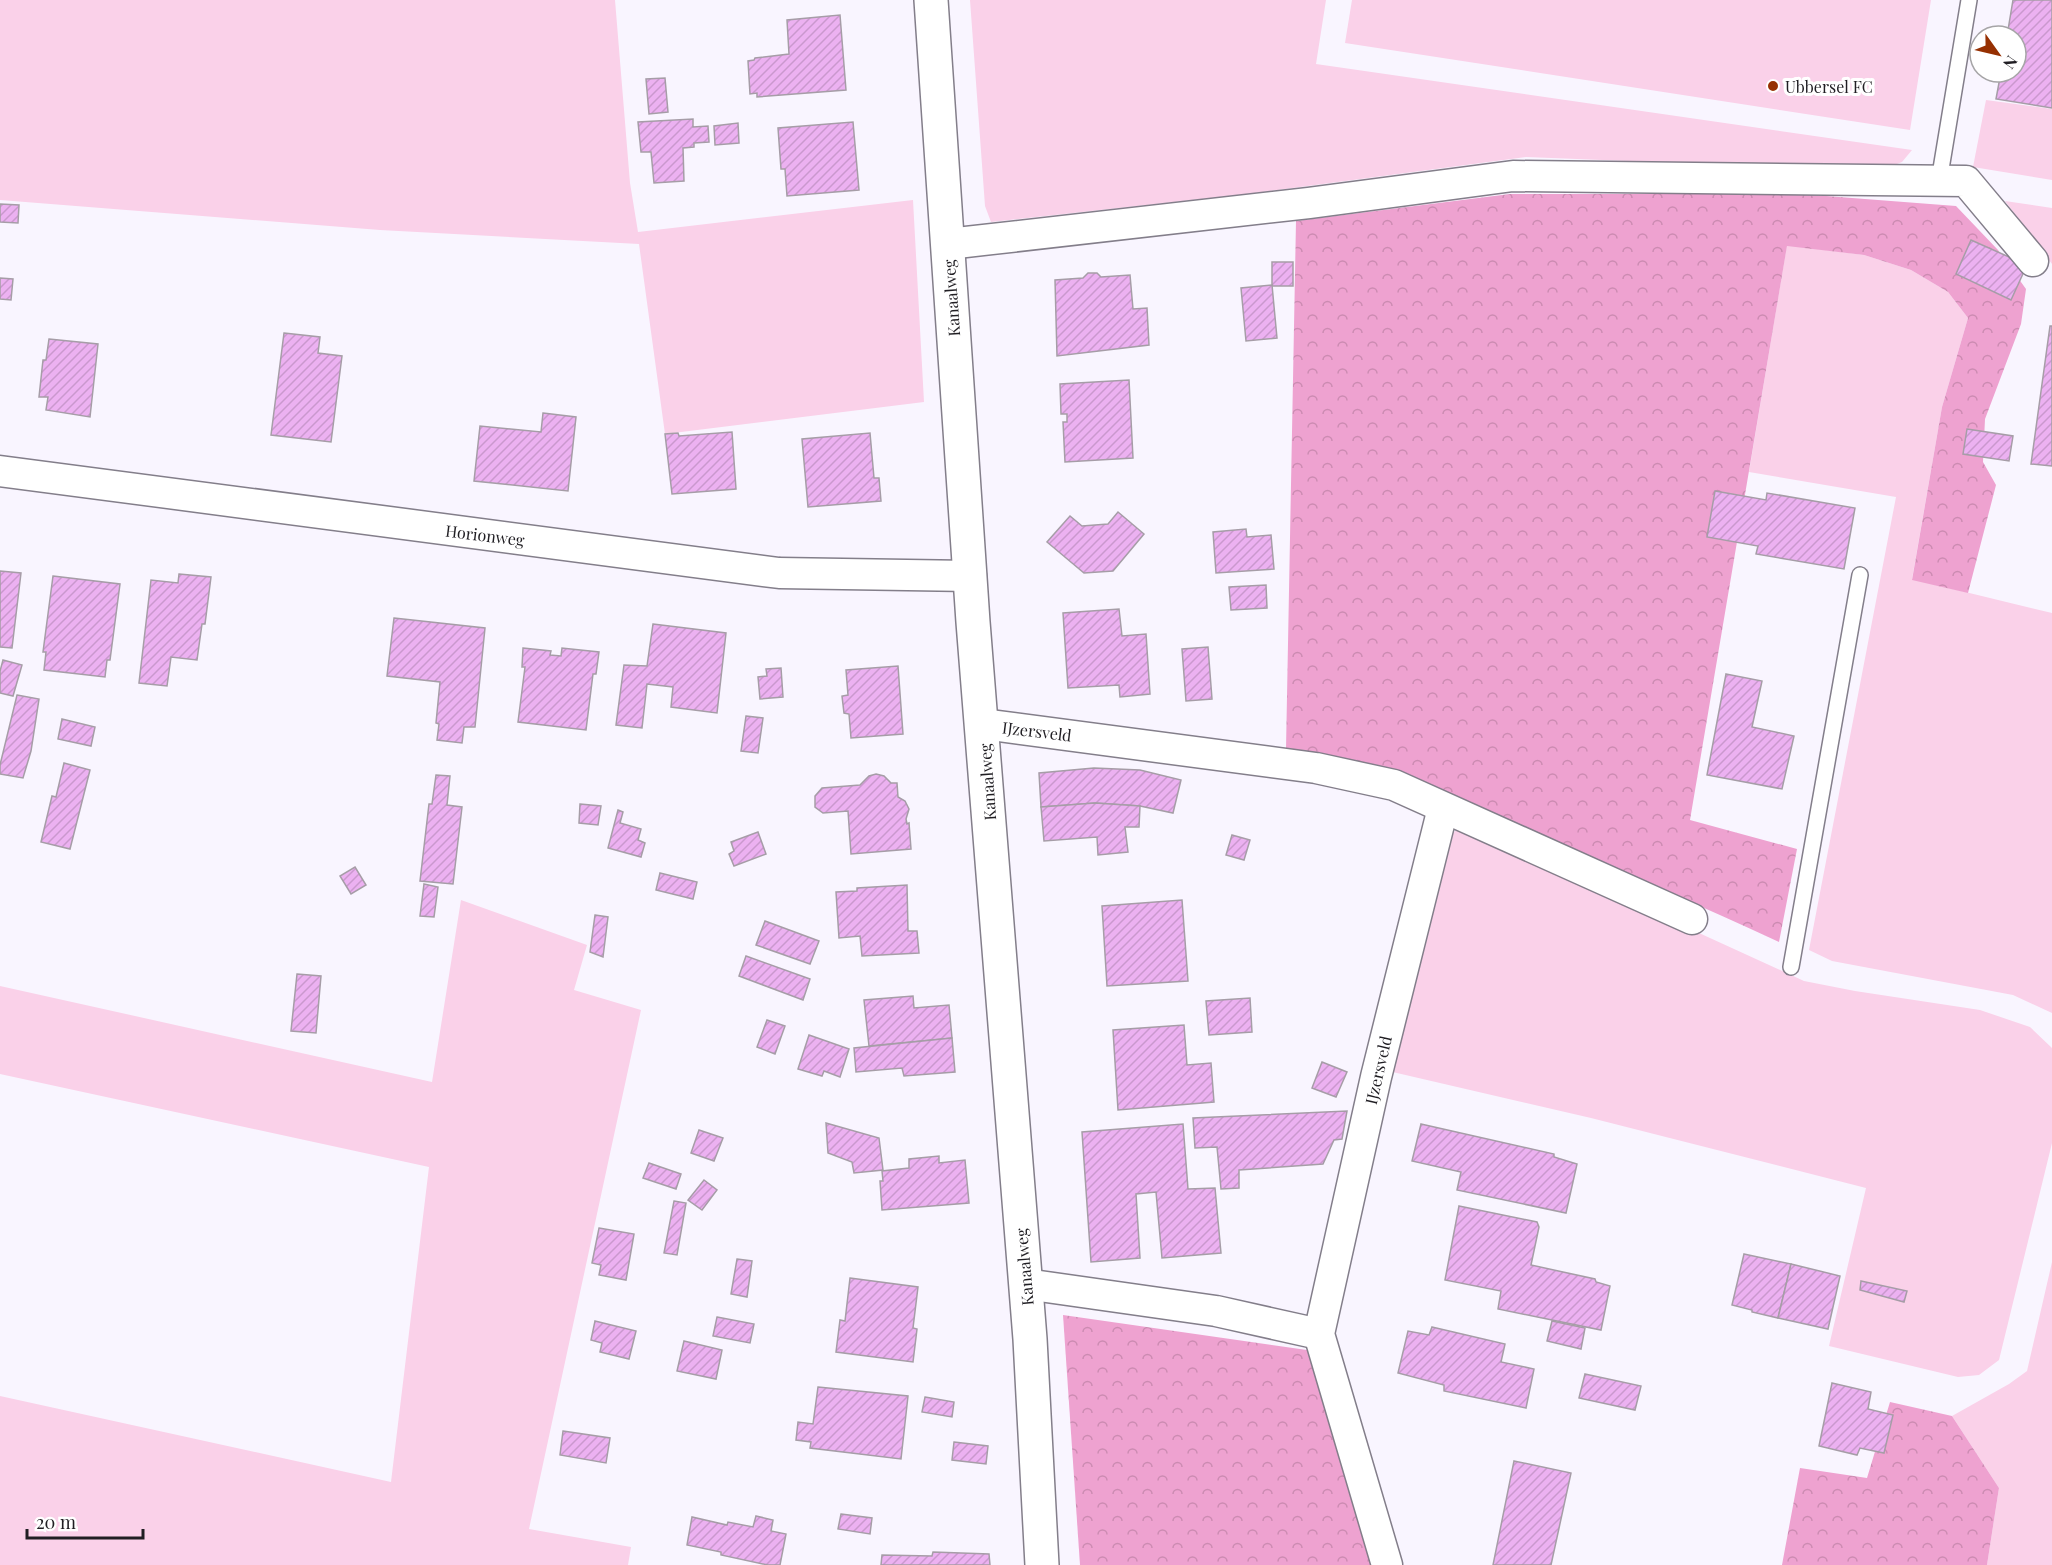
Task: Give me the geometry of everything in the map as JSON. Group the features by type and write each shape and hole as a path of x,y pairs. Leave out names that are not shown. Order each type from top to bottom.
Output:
{"street":[{"name":"Kanaalweg","path":"931,0 971,576 1030,1339 1042,1565"},
{"path":"948,244 1309,203 1513,176 1966,181 2033,261"},
{"name":"Horionweg","path":"0,471 780,573 971,576"},
{"name":"IJzersveld","path":"982,724 1316,768 1394,785 1692,919"},
{"name":"IJzersveld","path":"1387,1565 1319,1334 1376,1077 1443,808"},
{"path":"1025,1284 1216,1311 1319,1334"}],"lane":[{"path":"1939,181 1969,0"},
{"path":"1791,967 1860,575"}],"shaded area":[{"path":"0,0 615,0 630,183 638,232 913,200 924,402 665,434 639,244 380,230 0,200"},
{"path":"970,0 1326,0 1316,64 1912,150 1902,162 1879,171 1526,157 1247,194 991,222 985,206"},
{"name":"Ubbersel FC","path":"1352,0 1931,0 1910,130 1345,43"},
{"path":"1986,100 2052,109 2052,180 1973,167"},
{"path":"2005,201 2052,208 2052,264"},
{"path":"1787,245 1864,255 1911,270 1948,292 1968,318 1942,407 1912,579 2052,613 2052,1013 2013,995 1832,961 1809,950 1896,497 1749,472"},
{"path":"1465,826 1804,981 1980,1010 2030,1027 2052,1048 2052,1143 1999,1360 1979,1375 1958,1377 1829,1346 1866,1188 1591,1118 1384,1070 1449,839 1455,831"},
{"path":"461,900 587,945 574,990 641,1010 529,1529 631,1547 628,1565 0,1565 0,1396 391,1482 429,1167 0,1074 0,986 432,1082"},
{"path":"2052,1262 2052,1565 1987,1565 1999,1488 1952,1416 2009,1384 2027,1371"}],"green space":[{"path":"1510,194 1800,194 1956,206 1998,250 2026,289 2021,324 1985,419 1983,462 1996,485 1968,593 1912,580 1942,407 1968,318 1948,292 1911,270 1864,255 1787,246 1690,820 1797,849 1779,942 1638,879 1422,789 1355,766 1286,749 1296,221"},
{"path":"1063,1315 1314,1351 1371,1565 1080,1565"},
{"path":"1890,1402 1952,1416 1999,1488 1987,1565 1782,1565 1800,1468 1867,1478"}],"building":[{"path":"2013,0 2052,0 2052,108 1996,99 1999,84 2028,84 2028,24 2009,24"},
{"path":"840,15 846,90 757,97 757,93 750,94 748,61 789,54 787,20"},
{"path":"665,78 668,112 649,114 646,79"},
{"path":"693,119 693,127 708,126 709,142 694,143 694,147 683,148 684,181 654,183 651,152 641,152 638,122"},
{"path":"853,122 859,190 787,196 785,169 781,169 778,128"},
{"path":"738,123 739,143 715,145 714,126"},
{"path":"0,204 19,205 18,223 0,222"},
{"path":"1971,240 2027,265 2011,300 1956,274"},
{"path":"1272,262 1293,262 1293,286 1272,286"},
{"path":"1088,273 1097,273 1101,277 1130,275 1133,309 1147,308 1149,345 1057,356 1055,280 1083,278"},
{"path":"0,278 13,279 11,300 0,299"},
{"path":"1272,285 1277,338 1246,341 1241,288"},
{"path":"2050,326 2052,326 2052,466 2031,464"},
{"path":"284,333 320,337 318,353 342,356 331,442 271,435"},
{"path":"49,339 98,344 90,417 46,410 48,397 39,397 43,360 46,360"},
{"path":"1129,380 1133,458 1065,462 1063,422 1067,422 1067,414 1061,414 1060,384"},
{"path":"543,413 576,417 568,491 474,481 480,426 541,432"},
{"path":"1967,429 2013,436 2009,461 1963,454"},
{"path":"732,432 736,489 672,494 665,434 678,433 679,436"},
{"path":"870,433 874,478 879,478 881,501 808,507 802,439"},
{"path":"1715,491 1766,500 1767,493 1855,508 1844,569 1756,554 1758,546 1707,537"},
{"path":"1118,512 1144,534 1113,571 1084,573 1047,542 1070,516 1082,526 1108,524"},
{"path":"1246,529 1247,537 1271,535 1274,569 1216,573 1213,532"},
{"path":"0,571 21,573 12,648 0,647"},
{"path":"179,574 211,577 205,624 202,624 197,660 171,657 167,686 139,683 151,580 178,583"},
{"path":"53,576 120,584 110,660 107,660 105,677 44,670 46,652 43,652"},
{"path":"1266,585 1267,608 1231,610 1229,587"},
{"path":"1119,609 1122,636 1146,634 1150,694 1120,697 1119,685 1068,688 1063,613"},
{"path":"394,618 485,628 475,727 464,727 462,743 437,740 439,724 436,723 440,682 387,676"},
{"path":"653,624 726,633 717,713 671,707 673,687 647,684 642,728 616,725 624,665 647,666"},
{"path":"1208,647 1212,699 1186,701 1182,649"},
{"path":"523,648 551,651 550,655 561,656 562,648 599,652 596,674 593,674 586,730 518,722 525,667 522,667"},
{"path":"3,660 22,665 13,696 0,693 0,671"},
{"path":"898,666 903,734 851,738 849,714 844,713 842,696 848,695 846,670"},
{"path":"781,668 783,697 760,699 758,677 767,676 766,669"},
{"path":"1726,674 1762,681 1752,727 1794,736 1782,789 1707,775"},
{"path":"17,695 39,699 31,751 23,778 0,774 0,765"},
{"path":"746,716 763,718 758,753 741,751"},
{"path":"62,719 95,727 91,746 58,739"},
{"path":"64,763 90,770 70,849 41,842 52,796 56,797"},
{"path":"1094,768 1140,770 1181,780 1173,813 1140,806 1095,803 1041,807 1039,773"},
{"path":"876,774 884,776 891,783 897,783 898,797 905,801 909,809 906,819 907,824 909,823 911,849 851,854 848,811 823,813 815,807 815,796 822,788 860,785 869,776"},
{"path":"436,775 450,776 447,805 462,807 453,884 420,881 429,804 432,804"},
{"path":"1095,803 1140,806 1139,827 1125,827 1128,852 1098,855 1097,837 1044,841 1041,807"},
{"path":"580,804 601,806 598,825 579,823"},
{"path":"618,810 623,812 620,823 641,829 638,840 645,843 641,857 608,848"},
{"path":"758,832 766,854 734,866 729,854 734,851 731,842"},
{"path":"1232,835 1250,840 1244,860 1226,855"},
{"path":"355,867 366,885 351,894 340,876"},
{"path":"660,873 697,882 693,899 656,890"},
{"path":"424,884 438,887 434,917 420,916"},
{"path":"907,885 908,931 917,931 919,953 862,956 860,936 839,938 836,892 857,891 857,888"},
{"path":"1182,900 1188,981 1107,986 1102,906"},
{"path":"595,915 608,917 603,957 590,952"},
{"path":"765,921 819,941 810,964 756,945"},
{"path":"746,956 810,979 803,1000 739,976"},
{"path":"297,974 321,976 316,1033 291,1031"},
{"path":"913,996 914,1008 949,1005 952,1038 869,1046 864,1000"},
{"path":"1250,998 1252,1032 1209,1035 1206,1001"},
{"path":"767,1020 785,1026 775,1054 757,1047"},
{"path":"1184,1025 1187,1065 1211,1063 1214,1102 1118,1110 1113,1030"},
{"path":"809,1035 849,1049 840,1077 824,1071 822,1076 798,1069"},
{"path":"952,1038 955,1072 904,1076 902,1068 856,1072 854,1048"},
{"path":"1322,1062 1347,1072 1336,1097 1312,1088"},
{"path":"1347,1111 1342,1139 1334,1140 1323,1164 1239,1170 1239,1188 1221,1189 1217,1147 1195,1148 1193,1118"},
{"path":"826,1123 879,1138 883,1170 854,1173 852,1162 828,1153"},
{"path":"1183,1124 1188,1189 1215,1188 1221,1253 1162,1258 1156,1192 1136,1194 1140,1258 1091,1262 1082,1132"},
{"path":"1421,1124 1554,1154 1554,1157 1577,1164 1566,1213 1457,1190 1461,1172 1412,1161"},
{"path":"699,1130 723,1138 714,1161 691,1153"},
{"path":"939,1156 939,1163 965,1160 969,1203 882,1210 880,1181 883,1181 882,1171 909,1168 909,1159"},
{"path":"649,1163 681,1174 676,1189 643,1178"},
{"path":"704,1180 717,1190 702,1210 688,1200"},
{"path":"674,1201 686,1203 677,1255 664,1253"},
{"path":"1459,1206 1537,1222 1539,1227 1531,1265 1595,1279 1596,1282 1610,1286 1601,1330 1498,1309 1501,1291 1445,1280"},
{"path":"599,1228 634,1234 626,1280 599,1275 601,1265 592,1263"},
{"path":"1744,1254 1791,1264 1778,1318 1732,1305"},
{"path":"737,1259 752,1261 747,1297 731,1294"},
{"path":"1791,1264 1840,1276 1828,1329 1778,1318"},
{"path":"850,1278 918,1287 913,1328 917,1329 913,1362 836,1352 840,1320 845,1321"},
{"path":"1861,1281 1907,1291 1904,1302 1860,1290"},
{"path":"717,1317 754,1324 750,1343 713,1336"},
{"path":"595,1321 636,1331 629,1359 600,1352 602,1343 591,1340"},
{"path":"1552,1321 1585,1328 1581,1349 1547,1341"},
{"path":"1432,1327 1505,1344 1501,1362 1534,1369 1526,1408 1444,1391 1444,1385 1398,1373 1408,1331 1429,1335"},
{"path":"684,1341 722,1350 716,1379 677,1371"},
{"path":"1585,1374 1641,1386 1635,1410 1579,1398"},
{"path":"1832,1383 1871,1392 1868,1409 1893,1415 1884,1453 1860,1448 1857,1455 1819,1446"},
{"path":"818,1387 908,1396 901,1459 810,1448 811,1442 796,1440 798,1422 813,1424"},
{"path":"925,1397 954,1402 952,1417 922,1412"},
{"path":"563,1431 610,1438 606,1463 560,1455"},
{"path":"954,1442 988,1446 986,1464 952,1460"},
{"path":"1514,1461 1571,1473 1551,1565 1493,1565"},
{"path":"841,1514 872,1518 870,1534 838,1529"},
{"path":"756,1516 773,1520 771,1531 786,1534 780,1565 768,1565 721,1555 721,1552 687,1545 692,1517 727,1525 728,1522 753,1527"},
{"path":"933,1552 989,1554 990,1565 881,1565 882,1555 932,1556"}],"place":[{"name":"Ubbersel FC","path":"1773,86"}]}
